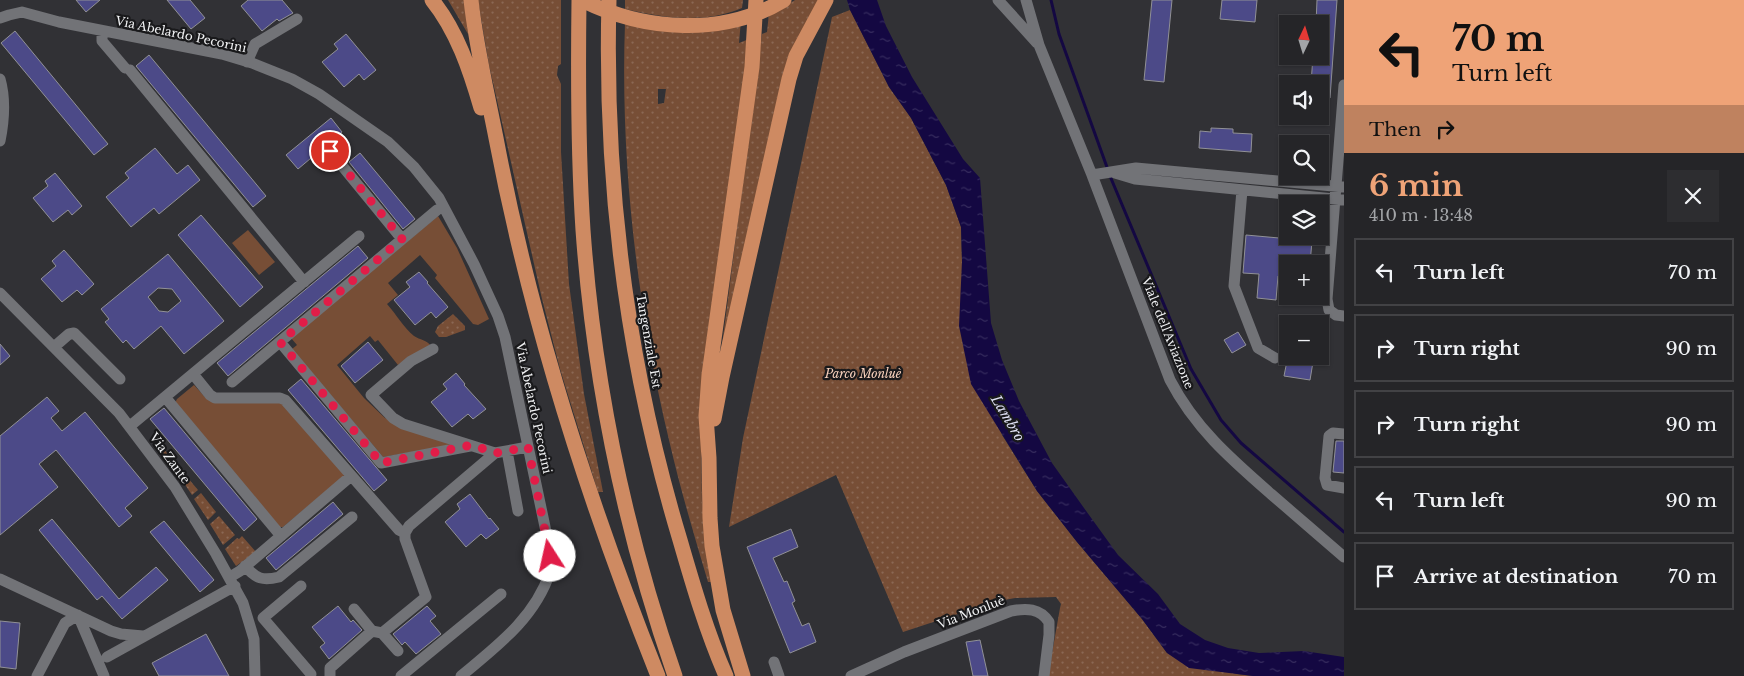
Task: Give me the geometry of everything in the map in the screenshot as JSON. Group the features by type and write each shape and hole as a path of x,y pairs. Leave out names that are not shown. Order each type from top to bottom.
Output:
{"highway":[{"path":"432,0 456,40 470,72 502,173"},
{"path":"471,0 502,173 545,350 576,453 615,565 658,676"},
{"path":"675,676 645,585 625,509 610,440 598,369 583,230 578,46 580,0 624,17 646,22 677,26 704,26 761,11 784,0"},
{"name":"Tangenziale Est","path":"609,0 608,104 613,183 626,305 637,366 666,495 688,570 726,676"},
{"path":"743,676 723,610 716,576 710,518 706,416 709,375 751,76 756,0"},
{"path":"709,458 722,377 789,78 796,56 826,0"}],"street":[{"name":"Viale dell'Aviazione","path":"998,0 1039,45"},
{"name":"Viale dell'Aviazione","path":"1026,0 1039,45 1101,174 1170,380 1180,398 1196,422 1226,455 1344,557"},
{"name":"Via Abelardo Pecorini","path":"0,18 22,12 51,21 222,54 301,84 380,136 414,167 439,198 474,264 505,336 551,562 550,571 533,608 523,621 508,637 461,676"},
{"path":"247,62 255,44 297,19"},
{"path":"102,31 102,41 128,69 304,282"},
{"path":"0,79 4,96 0,141"},
{"path":"1344,84 1340,199 1327,302 1332,313 1344,316"},
{"path":"330,151 402,239"},
{"path":"1101,174 1136,168 1340,186"},
{"path":"1101,174 1340,199"},
{"path":"1242,190 1234,286 1258,348 1275,358"},
{"path":"232,382 437,210"},
{"path":"130,426 359,236"},
{"name":"Via Zante","path":"0,293 130,426 175,487 232,582 251,624 255,656 255,676"},
{"path":"54,347 69,334 74,333 120,379"},
{"path":"280,342 381,463 472,445"},
{"path":"433,349 411,361 371,395 393,418 403,424 501,452 528,447"},
{"path":"193,374 210,395 215,398 280,398 285,400 398,530 405,533"},
{"path":"165,397 281,536"},
{"path":"1344,434 1334,433 1329,436 1325,478 1327,485 1344,488"},
{"path":"501,452 518,511"},
{"path":"330,676 330,668 426,597 405,539 405,533 409,526 501,452"},
{"path":"107,657 143,636 158,630 232,582 245,566 351,476"},
{"path":"245,566 260,579 268,580 279,577 352,517"},
{"path":"0,579 111,631 143,636"},
{"path":"301,586 262,621 311,674"},
{"path":"401,676 500,594"},
{"path":"354,609 398,650"},
{"name":"Via Monluè","path":"851,676 904,652 1011,611 1022,609 1040,612 1049,622 1044,676"},
{"path":"37,676 65,623 78,615"},
{"path":"78,615 104,676"},
{"path":"774,662 779,676"}],"green space":[{"path":"448,0 466,0 468,34"},
{"path":"478,0 561,0 561,64 558,66 557,75 561,84 561,152 569,284 584,394 603,492 598,492 560,369 542,299 489,65"},
{"path":"625,0 743,0 742,8 728,13 699,18 684,18 654,15 625,9"},
{"path":"795,0 820,0 809,17 722,345 762,34 767,32 769,13 779,10"},
{"name":"Parco Monluè","path":"850,10 889,87 911,118 946,185 961,227 962,261 1002,435 1037,491 1142,619 1167,653 1237,674 1253,676 1048,676 1061,604 1056,597 1015,598 994,602 903,632 836,475 729,527 743,438 832,17"},
{"path":"741,20 739,43 749,39 701,446 702,503 712,582 708,582 673,458 648,337 633,233 628,180 625,128 625,23","holes":["658,89 666,89 664,103 658,104"]},
{"path":"438,216 457,248 489,319 478,325 473,324 435,278 437,275 420,255 388,283 398,295 387,304 410,333 428,342 431,346 398,365 378,340 375,342 370,336 337,365 364,398 385,418 458,444 383,457 292,349 297,345 291,338"},
{"path":"248,230 275,262 259,275 232,243"},
{"path":"453,314 465,326 465,330 446,337 439,337 435,332 438,326"},
{"path":"194,385 205,397 281,402 343,471 344,476 283,527 280,527 175,403 177,399"},
{"path":"163,448 179,467 175,471 160,450"},
{"path":"182,471 198,490 192,495 178,474"},
{"path":"201,493 216,512 208,520 194,499"},
{"path":"219,516 235,535 223,545 210,524"},
{"path":"242,536 256,552 236,566 225,549"}],"water":[{"name":"Lambro","path":"847,0 877,0 886,26 912,77 963,159 980,178 991,323 1002,360 1019,401 1052,463 1118,555 1158,594 1180,624 1205,640 1228,648 1259,653 1304,651 1344,657 1344,676 1253,676 1189,668 1167,653 1142,619 1037,491 971,384 959,326 962,261 961,227 946,185 911,118 889,87 850,10"}],"building":[{"path":"76,0 100,0 86,12"},
{"path":"167,0 190,0 205,18 191,29"},
{"path":"248,0 282,0 293,13 279,21 277,19 262,31 241,6"},
{"path":"1152,0 1172,0 1164,82 1144,80"},
{"path":"1222,0 1257,0 1255,22 1220,19"},
{"path":"1317,0 1337,0 1330,98 1329,75 1312,75 1312,65 1329,65 1329,15 1316,15"},
{"path":"15,31 108,144 94,155 1,43"},
{"path":"346,34 376,70 364,80 359,74 344,87 322,62 338,49 334,44"},
{"path":"149,55 266,196 253,207 136,66"},
{"path":"331,118 342,132 298,169 286,155"},
{"path":"1211,128 1233,129 1233,133 1252,134 1251,152 1199,148 1200,131 1211,132"},
{"path":"155,148 177,174 188,165 200,180 159,214 154,208 131,227 106,197 129,178 125,173"},
{"path":"360,153 415,219 403,229 349,162"},
{"path":"55,173 82,206 72,215 68,210 53,222 33,198 48,186 45,181"},
{"path":"201,215 263,287 240,307 178,235"},
{"path":"1246,235 1279,238 1279,245 1312,245 1311,255 1279,255 1276,300 1257,298 1259,274 1243,273"},
{"path":"358,246 368,258 228,376 217,363"},
{"path":"64,250 94,284 82,295 77,290 62,302 41,279 56,266 52,261"},
{"path":"168,254 224,321 184,354 161,326 134,349 126,340 123,343 105,322 109,319 101,309","holes":["158,288 172,289 181,301 168,312 159,311 148,297"]},
{"path":"419,272 448,307 436,318 431,312 415,325 394,300 410,287 406,282"},
{"path":"1238,332 1246,345 1232,353 1224,340"},
{"path":"368,342 383,360 355,383 341,366"},
{"path":"0,344 10,356 0,365"},
{"path":"1286,365 1312,365 1310,380 1284,376"},
{"path":"456,373 464,385 486,409 473,419 468,414 452,427 431,402 447,389 443,384"},
{"path":"301,379 387,480 374,491 288,390"},
{"path":"47,397 59,411 51,418 62,431 85,412 148,488 125,508 132,516 119,527 56,450 39,464 58,487 0,535 0,436"},
{"path":"164,408 257,519 244,531 150,419"},
{"path":"1336,441 1344,441 1344,473 1333,472"},
{"path":"470,494 499,529 486,539 481,534 466,547 445,522 460,509 457,504"},
{"path":"333,502 343,514 276,570 266,558"},
{"path":"52,519 119,599 156,567 168,580 122,619 102,596 97,600 39,530"},
{"path":"164,521 214,580 200,592 150,532"},
{"path":"791,529 798,547 773,558 784,582 787,581 795,601 792,603 802,626 809,623 816,642 790,653 747,547"},
{"path":"338,606 351,622 353,620 362,630 329,659 320,647 325,643 312,627"},
{"path":"427,606 436,616 430,621 441,634 416,654 405,642 402,645 393,634"},
{"path":"0,621 20,623 16,669 0,667"},
{"path":"206,634 229,676 159,676 152,663"},
{"path":"980,640 988,676 973,676 966,642"}],"waterway":[{"path":"1051,0 1059,34 1108,170"},
{"path":"1110,176 1191,369 1221,420 1241,443 1344,532"}],"route":[{"path":"330,151 402,239 280,342 381,463 472,445 496,453 528,447 550,556"}]}
